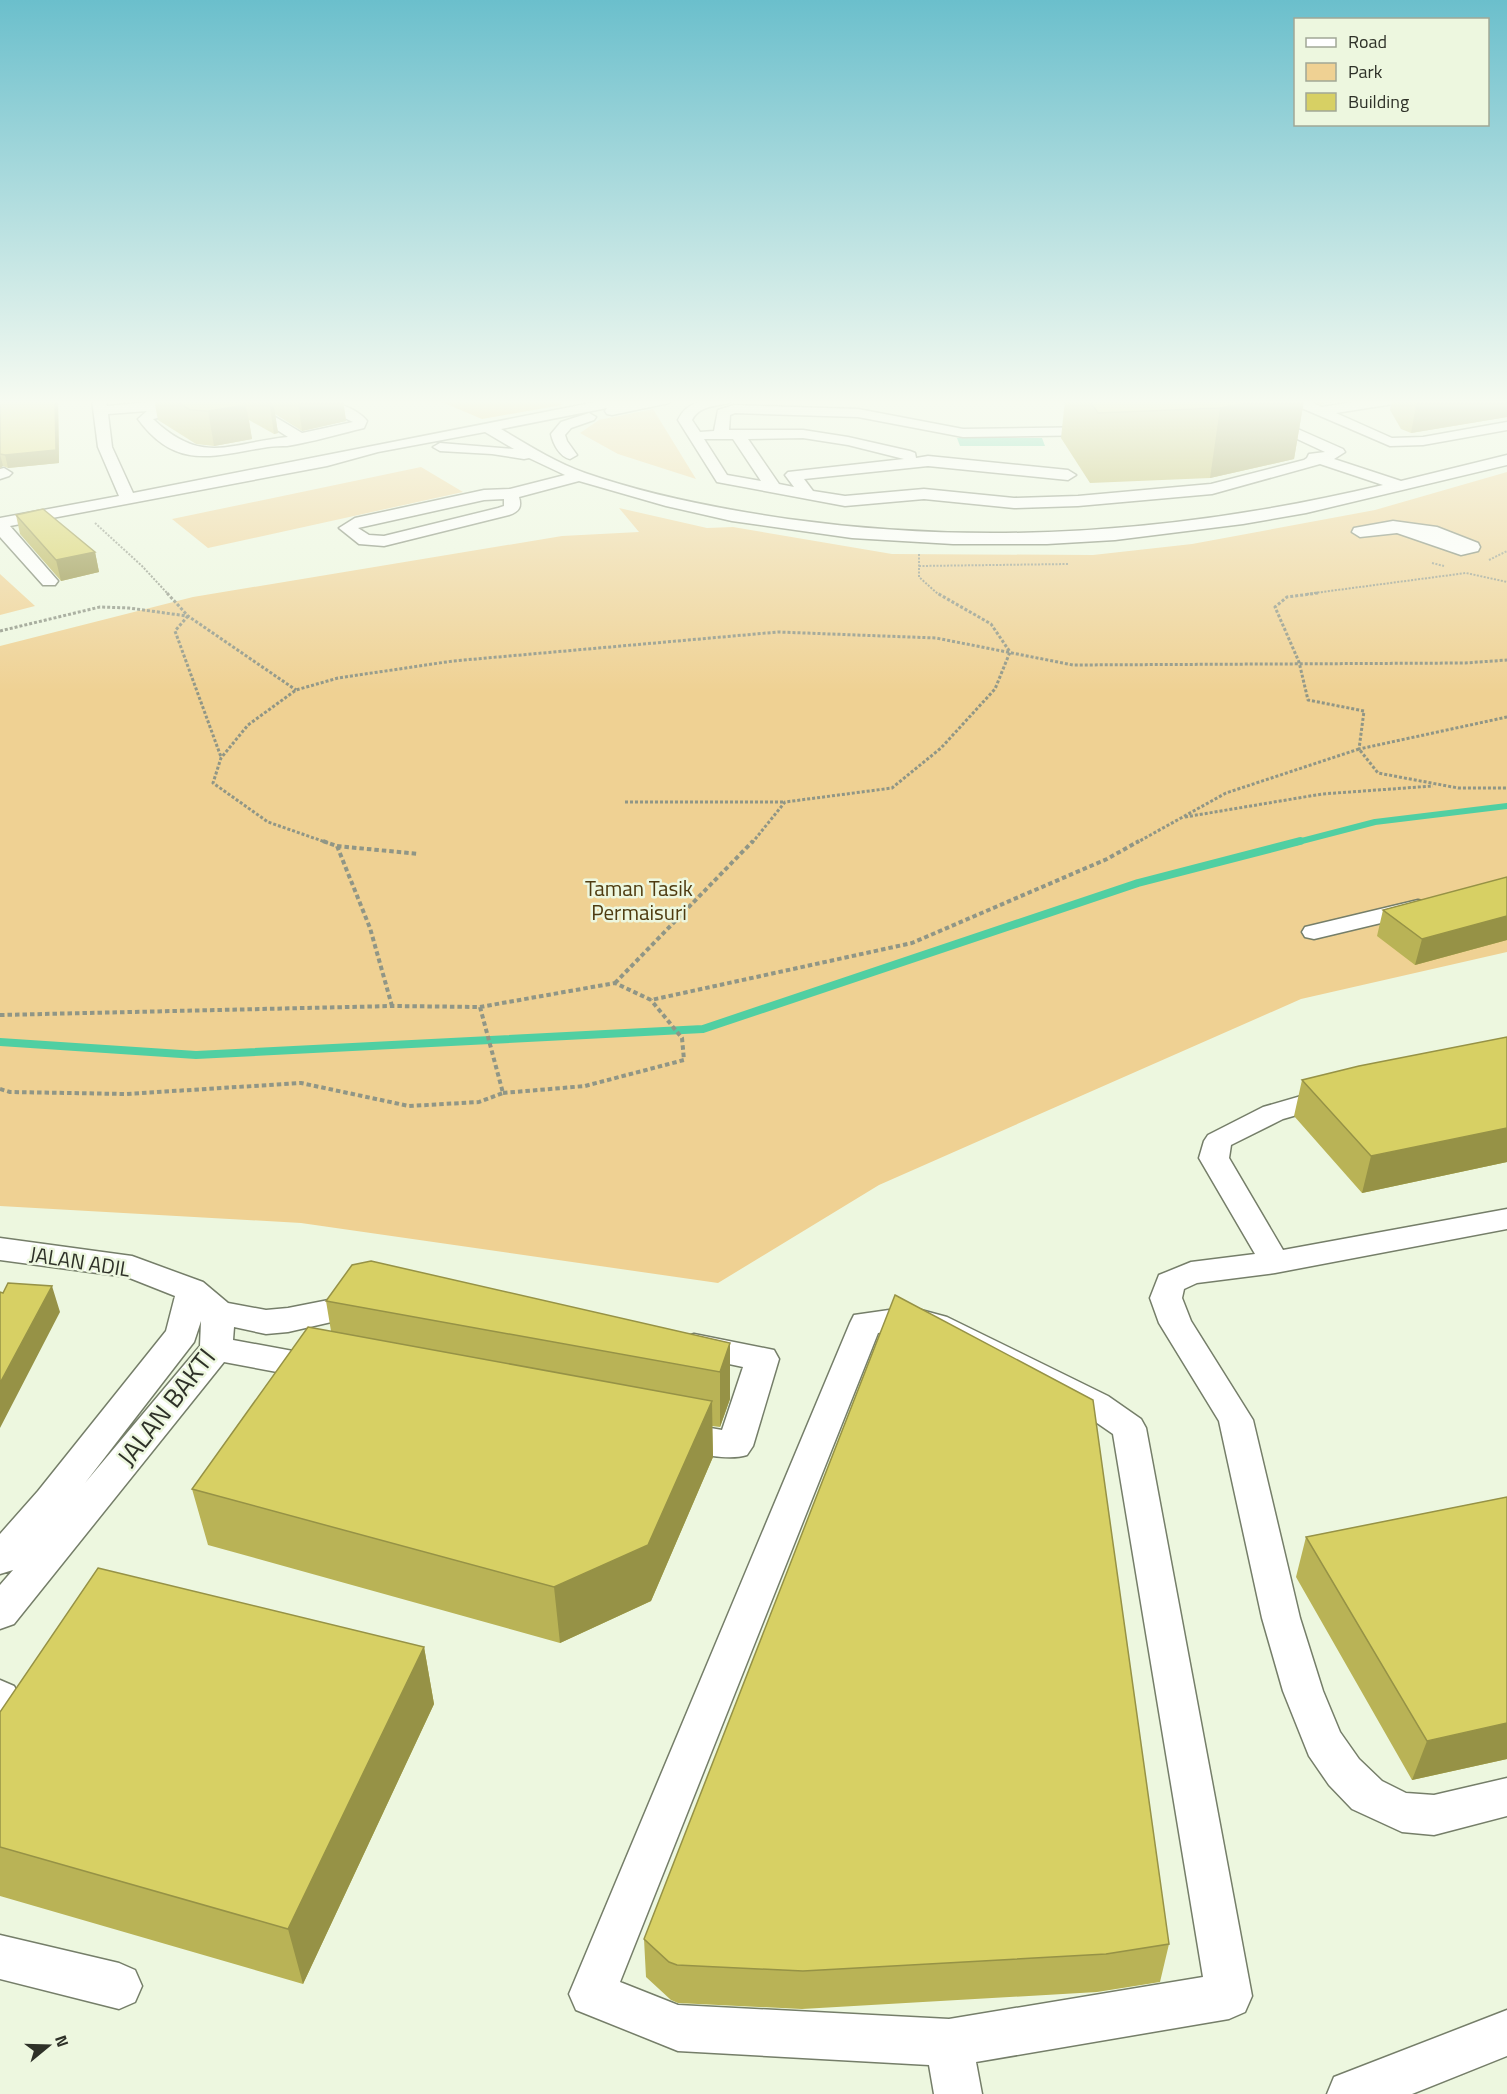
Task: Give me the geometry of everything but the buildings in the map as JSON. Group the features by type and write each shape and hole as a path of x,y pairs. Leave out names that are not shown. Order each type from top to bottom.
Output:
{"street":[{"path":"49,581 2,529 79,509 135,498"},
{"path":"472,498 355,524 347,528 365,540 384,541 503,512 511,509 513,504 511,498"},
{"path":"654,498 732,516 852,533 919,538 1035,539 1115,535 1243,519 1348,498"},
{"path":"695,498 763,519"},
{"path":"821,498 845,501 882,498"},
{"path":"961,498 1014,503 1115,498"},
{"path":"1091,537 1069,504 1078,501 1089,503 1115,535"},
{"path":"1360,532 1393,526"},
{"path":"1314,932 1439,903"},
{"path":"1275,1262 1214,1158 1218,1142 1242,1125 1279,1109 1359,1089"},
{"path":"1507,1219 1275,1262 1191,1273 1170,1283 1166,1298 1175,1323 1236,1420 1281,1618 1304,1691 1324,1743 1344,1772 1367,1795 1402,1812 1434,1815 1507,1797"},
{"name":"JALAN ADIL","path":"0,1249 132,1267 192,1290"},
{"path":"192,1290 218,1313 266,1322 288,1320 391,1299"},
{"name":"JALAN BAKTI","path":"0,1559 51,1501 182,1334 192,1290"},
{"name":"JALAN BAKTI","path":"0,1613 216,1349 218,1313"},
{"path":"910,1318 935,1325 1085,1400 1129,1428 1229,1996 949,2043 678,2028 592,1994 866,1323 910,1318"},
{"path":"643,1428 735,1446 762,1359 670,1341"},
{"path":"216,1349 355,1374"},
{"path":"0,1698 3,1702 0,1716"},
{"path":"0,1957 119,1986"},
{"path":"1351,2094 1507,2033"},
{"path":"949,2043 958,2094"}],"path":[{"path":"79,509 142,566 188,616 296,690"},
{"path":"919,538 919,578 939,595 991,624 1010,652"},
{"path":"919,566 1069,564"},
{"path":"1507,582 1466,573 1287,597 1275,607 1299,662 1308,700 1364,711 1359,749 1378,773 1440,785 1490,790 1507,788"},
{"path":"0,631 100,607 129,608 188,616"},
{"path":"188,616 175,631 188,670 207,711 221,758"},
{"path":"419,854 337,846 268,822 213,783 221,758 248,725 296,690 338,678 453,661 778,632 936,638 1073,665 1299,662 1465,663 1507,660"},
{"path":"625,802 785,802 892,788 941,748 995,689 1010,652"},
{"path":"651,1000 912,943 1107,859 1226,793 1359,749 1507,717"},
{"path":"1181,818 1322,794 1440,785"},
{"path":"615,983 766,828 785,802"},
{"path":"337,846 370,928 392,1006"},
{"path":"0,1015 392,1006 480,1007 615,983 651,1000 682,1038 684,1060 585,1086 503,1093 479,1102 409,1106 301,1083 126,1094 10,1092 0,1089"},
{"path":"480,1007 503,1093"}],"green space":[{"path":"274,498 437,498 208,548 172,519"},
{"name":"Taman Tasik Permaisuri","path":"1418,498 1507,498 1507,952 1301,999 879,1185 718,1283 301,1223 0,1206 0,646 193,597 562,536 639,532 619,508 707,528 733,527 892,554 1093,555 1192,544 1375,510"},
{"path":"0,574 35,606 0,615"}],"waterway":[{"path":"1294,843 1375,822 1507,806"},
{"path":"0,1042 196,1055 703,1029 1138,883 1300,841"}]}
